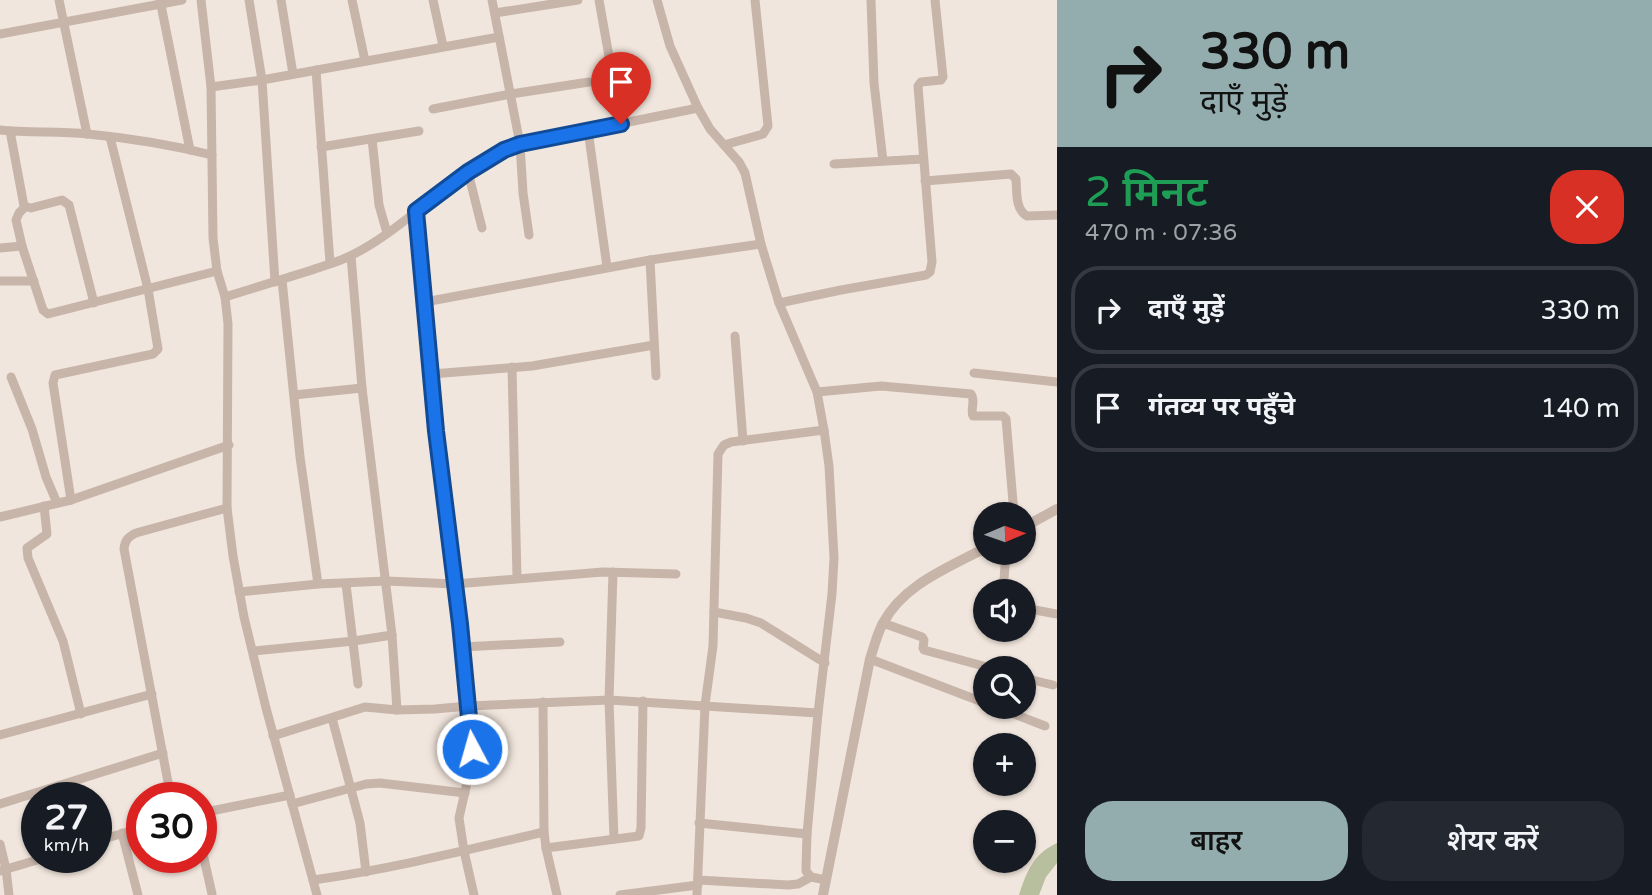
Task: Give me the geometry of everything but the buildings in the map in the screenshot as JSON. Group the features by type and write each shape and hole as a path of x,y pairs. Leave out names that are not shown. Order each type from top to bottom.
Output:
{"street":[{"path":"59,0 87,134"},
{"path":"0,34 182,0"},
{"path":"201,0 211,87 213,238 225,296 228,332 227,508 239,592 273,736 317,895"},
{"path":"249,0 262,80 279,281 318,584"},
{"path":"281,0 293,74"},
{"path":"352,0 365,61"},
{"path":"433,0 443,46"},
{"path":"492,0 520,144 529,235"},
{"path":"495,13 578,0"},
{"path":"599,0 621,124"},
{"path":"657,0 670,46 698,108 710,129 739,162 745,173 761,244 779,303 817,392 829,466 834,558 807,834 806,871 811,877 826,880"},
{"path":"724,145 763,134 768,126 755,0"},
{"path":"871,0 874,83 883,161"},
{"path":"779,303 926,275 930,272 932,262 918,86 921,82 941,80 943,74 935,0"},
{"path":"160,2 190,150"},
{"path":"211,87 499,37"},
{"path":"316,70 330,264"},
{"path":"433,109 589,82"},
{"path":"225,296 351,256 387,233 490,157 520,144 698,108"},
{"path":"94,303 69,205 62,200 31,208 25,206 5,130 87,134 212,155"},
{"path":"588,130 607,267"},
{"path":"321,147 419,131"},
{"path":"71,500 53,378 58,374 153,354 159,345 148,289 110,137"},
{"path":"372,139 379,205 387,233"},
{"path":"834,164 923,159"},
{"path":"468,172 482,228"},
{"path":"925,181 1011,174 1016,179 1019,208 1023,214 1057,215"},
{"path":"25,206 16,220 43,310 48,314 218,271"},
{"path":"416,211 436,431 462,647 472,757 459,818 474,895"},
{"path":"425,302 607,267 761,244"},
{"path":"0,248 22,246"},
{"path":"351,256 362,388 392,635 397,710"},
{"path":"650,260 656,376"},
{"path":"0,281 34,281"},
{"path":"735,336 743,440"},
{"path":"432,374 532,366 654,345"},
{"path":"512,367 517,578"},
{"path":"974,373 1057,382"},
{"path":"11,377 57,503"},
{"path":"817,392 881,386 971,394 972,415 1003,416 1006,419 1013,502"},
{"path":"294,395 362,388"},
{"path":"698,887 705,705 713,646 718,454 724,445 743,440 824,430"},
{"path":"0,517 71,500 229,445"},
{"path":"44,506 47,534 27,548 28,558 63,641 81,713"},
{"path":"168,782 124,549 125,542 136,533 227,508"},
{"path":"1036,520 1057,509"},
{"path":"822,895 870,659 883,623 900,599 911,590 973,554"},
{"path":"613,572 609,700 614,839"},
{"path":"239,592 386,581 455,584 613,572 676,574"},
{"path":"346,584 358,684"},
{"path":"1036,610 1057,614"},
{"path":"714,612 761,623 824,663"},
{"path":"883,623 922,637 924,650 973,663"},
{"path":"253,650 392,635"},
{"path":"462,647 560,642"},
{"path":"870,659 973,698"},
{"path":"1036,681 1053,685"},
{"path":"0,735 152,694"},
{"path":"273,736 365,707 435,709 609,700 818,713"},
{"path":"546,848 636,837 640,833 643,701"},
{"path":"543,702 544,832 557,895"},
{"path":"332,718 360,823 366,872"},
{"path":"1027,719 1045,726"},
{"path":"0,804 163,753"},
{"path":"217,811 380,783 465,793"},
{"path":"699,823 807,834"},
{"path":"112,836 126,832"},
{"path":"313,880 366,872 544,832"},
{"path":"122,833 138,895"},
{"path":"0,844 9,895"},
{"path":"3,870 21,865"},
{"path":"207,873 212,894"},
{"path":"620,895 698,887 788,885 798,884 811,877"}],"green space":[{"path":"1057,843 1057,863 1046,877 1039,895 1019,895 1028,873 1036,873 1036,859"}],"route":[{"path":"472,749 460,624 436,431 416,211 468,172 504,150 520,144 621,124"}]}
